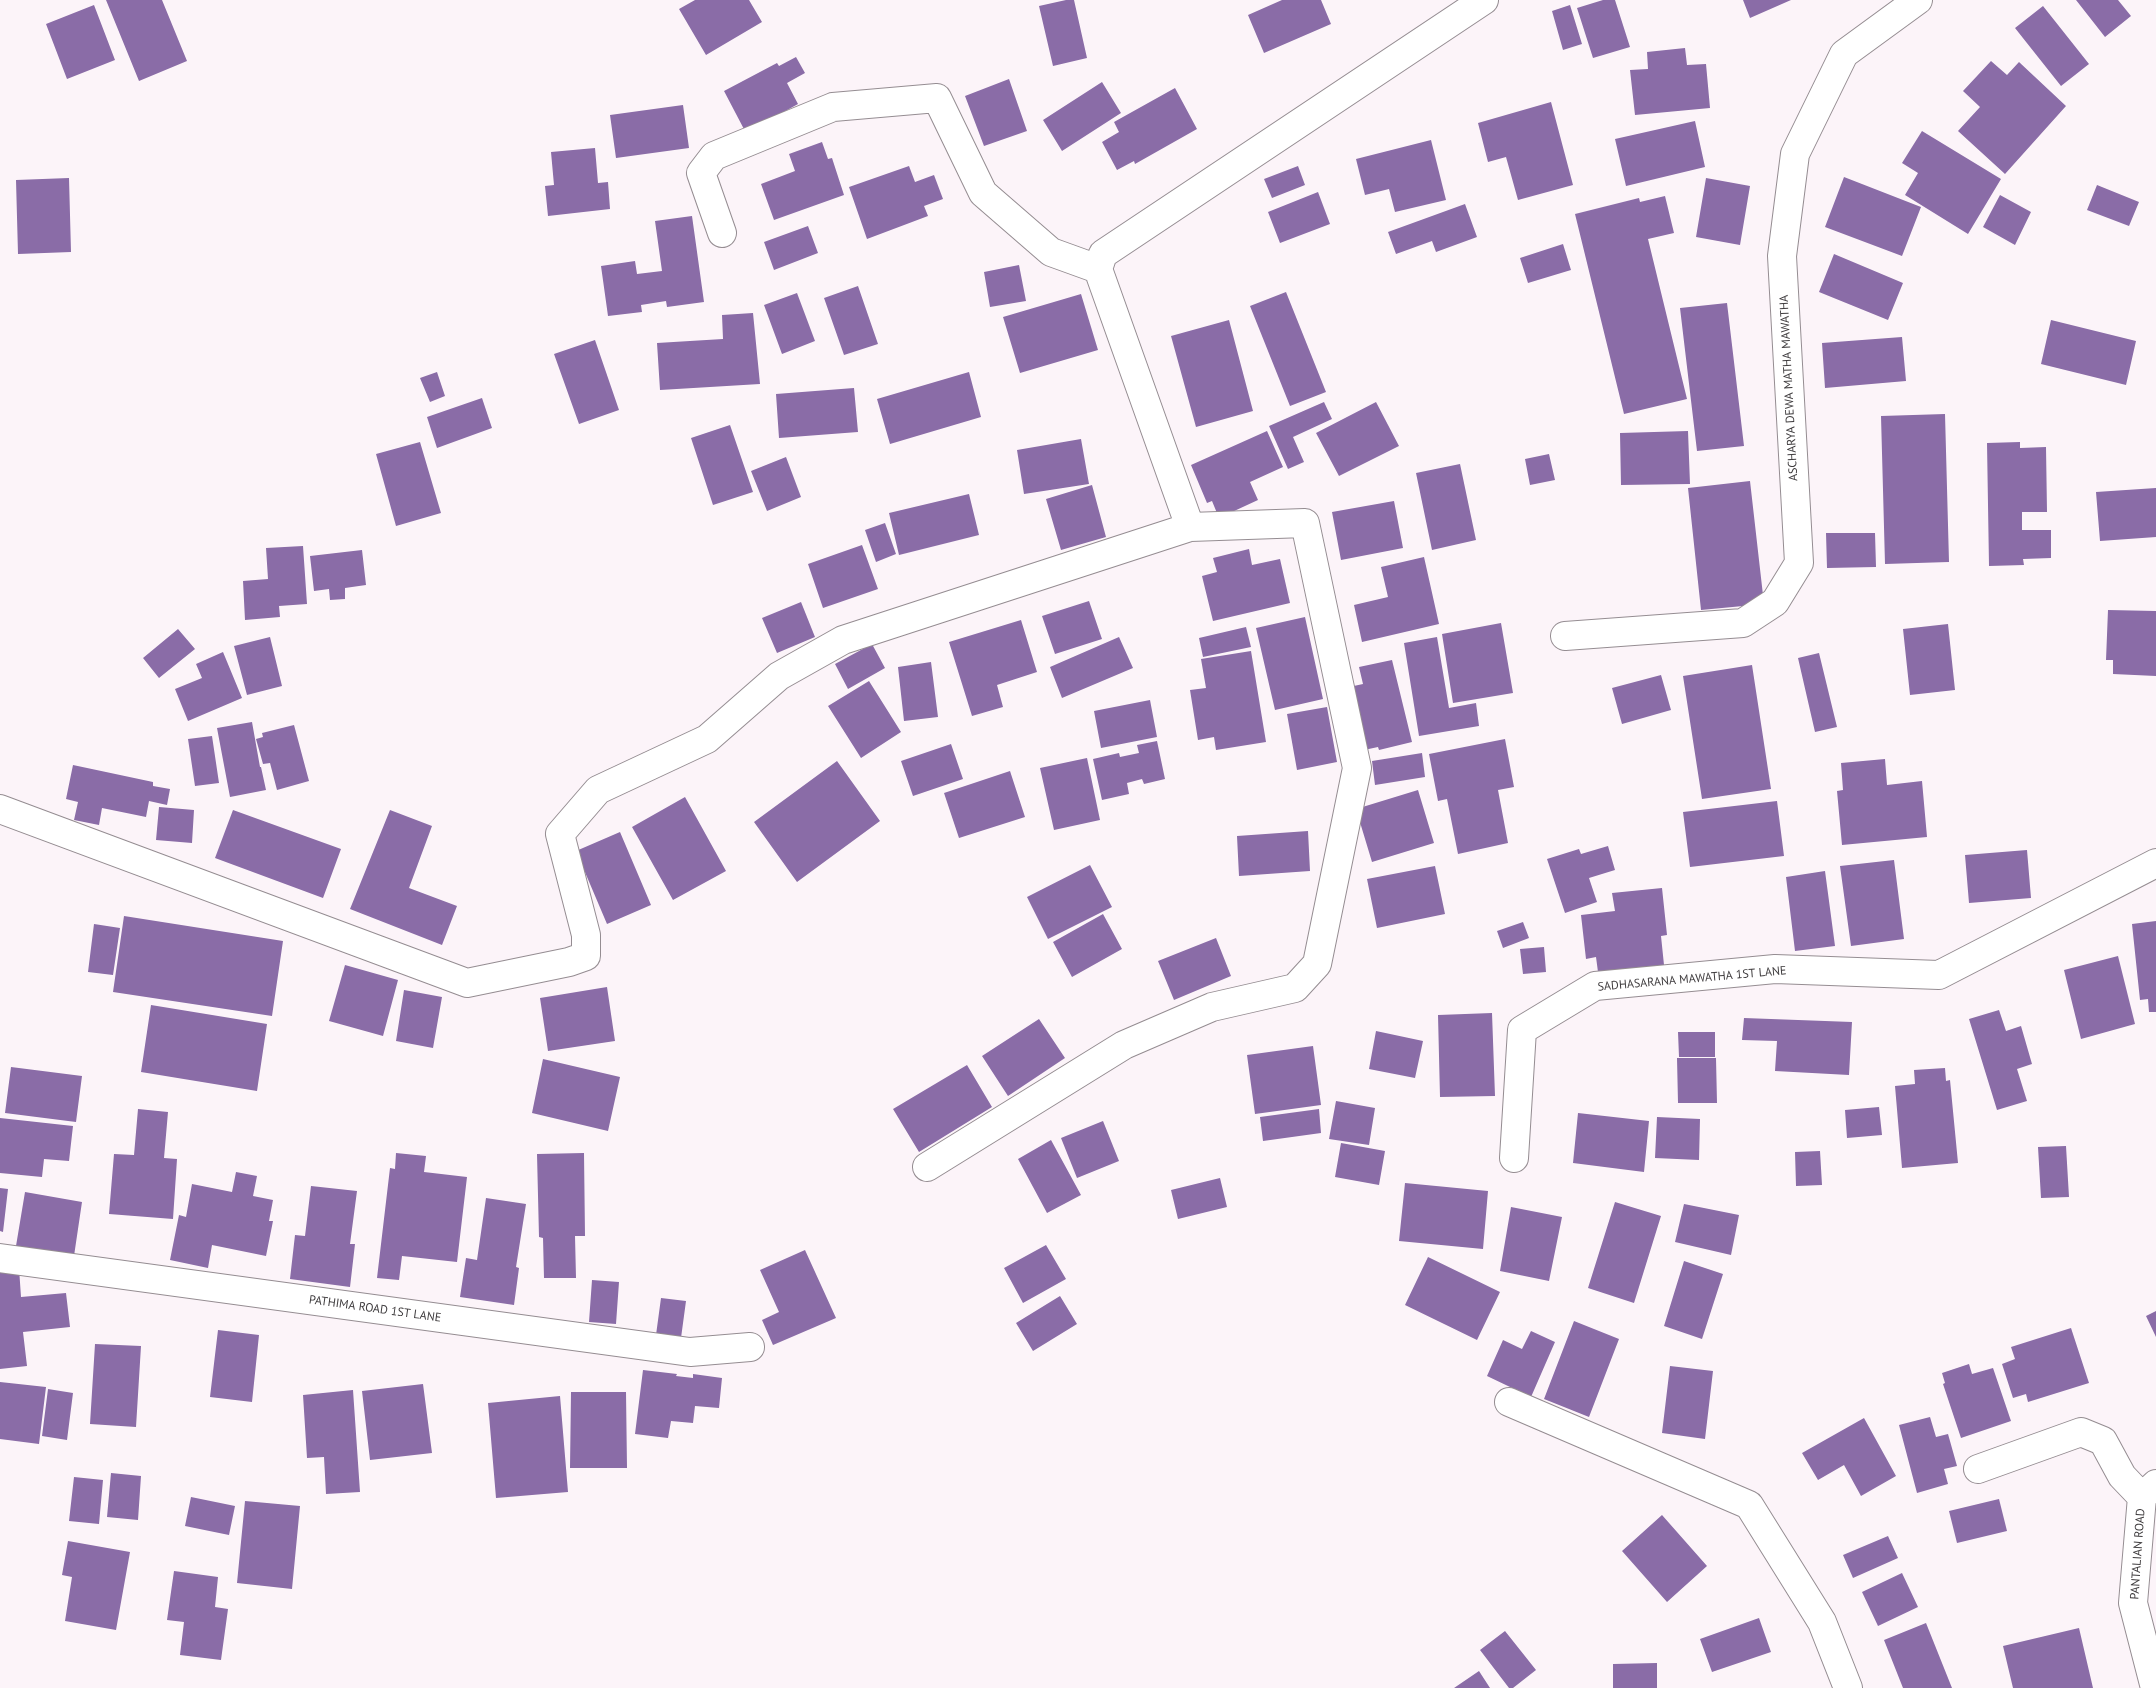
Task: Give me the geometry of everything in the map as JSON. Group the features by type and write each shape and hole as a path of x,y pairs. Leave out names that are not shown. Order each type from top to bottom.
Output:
{"street":[{"path":"1190,527 1098,269 1103,254 1484,0"},
{"name":"ASCHARYA DEWA MATHA MAWATHA","path":"1564,636 1743,623 1775,602 1799,562 1782,256 1795,154 1844,54 1918,0"},
{"path":"722,233 701,173 714,156 833,107 937,98 983,193 1051,252 1098,269"},
{"path":"0,809 467,983 569,962 586,956 586,935 560,834 598,790 707,739 779,676 843,640 1190,527 1305,523 1357,768 1317,964 1295,988 1212,1007 1124,1045 927,1167"},
{"name":"SADHASARANA MAWATHA 1ST LANE","path":"1514,1158 1522,1030 1595,986 1775,969 1939,975 2156,863"},
{"name":"PATHIMA ROAD 1ST LANE","path":"0,1258 690,1352 750,1347"},
{"path":"1510,1402 1749,1505 1822,1622 1848,1688"},
{"path":"1978,1469 2081,1432 2103,1441 2122,1476 2149,1491"},
{"name":"PANTALIAN ROAD","path":"2149,1491 2133,1602 2155,1688"}],"building":[{"path":"106,0 162,0 187,61 139,81"},
{"path":"695,0 749,0 762,22 706,55 679,9"},
{"path":"1074,0 1087,58 1053,66 1039,6"},
{"path":"1282,0 1321,0 1331,24 1264,53 1248,15"},
{"path":"1603,0 1615,0 1630,47 1593,58 1577,8"},
{"path":"1743,0 1791,0 1750,18"},
{"path":"2076,0 2118,0 2131,16 2105,37"},
{"path":"94,5 115,60 67,79 46,24"},
{"path":"1570,5 1582,44 1563,50 1552,11"},
{"path":"2043,6 2089,64 2061,86 2015,28"},
{"path":"1685,48 1687,65 1706,64 1710,108 1635,115 1630,70 1648,69 1647,52"},
{"path":"796,57 805,73 787,83 798,104 746,133 724,91 777,63 779,66"},
{"path":"1991,61 2007,75 2019,62 2066,106 2005,174 1958,131 1980,107 1963,91"},
{"path":"1009,79 1027,131 984,146 965,96"},
{"path":"1102,82 1121,113 1062,151 1043,120"},
{"path":"1175,88 1197,129 1135,164 1134,161 1117,170 1102,142 1119,132 1114,122"},
{"path":"1551,102 1573,185 1518,200 1506,157 1488,162 1478,123"},
{"path":"683,105 689,148 616,158 610,115"},
{"path":"1695,121 1705,167 1626,186 1615,139"},
{"path":"1922,131 2001,179 1968,234 1905,195 1918,173 1902,163"},
{"path":"1431,140 1446,200 1395,212 1389,189 1365,195 1356,159"},
{"path":"822,142 828,159 832,158 844,195 774,220 761,184 795,171 789,154"},
{"path":"595,148 598,183 608,182 610,209 548,216 545,186 554,185 551,152"},
{"path":"909,166 915,182 934,175 943,199 924,206 928,216 867,239 849,187"},
{"path":"1298,166 1305,185 1272,198 1264,179"},
{"path":"1844,177 1921,207 1902,256 1825,227"},
{"path":"69,178 71,252 18,254 16,180"},
{"path":"1706,178 1750,186 1740,245 1696,237"},
{"path":"2097,185 2139,202 2129,226 2087,210"},
{"path":"1318,192 1330,224 1280,243 1268,212"},
{"path":"2000,195 2031,212 2015,245 1983,227"},
{"path":"1665,196 1674,233 1648,239 1687,399 1624,414 1575,214 1639,198 1640,202"},
{"path":"1465,204 1477,237 1436,252 1432,241 1396,254 1388,232"},
{"path":"692,216 704,302 667,307 666,301 641,305 642,312 608,316 601,266 635,261 637,274 662,271 655,221"},
{"path":"808,226 818,253 774,270 764,242"},
{"path":"1563,244 1571,270 1528,283 1520,258"},
{"path":"1834,254 1903,283 1888,320 1819,292"},
{"path":"1019,265 1026,301 990,307 984,272"},
{"path":"858,286 878,344 844,355 824,298"},
{"path":"1286,292 1326,392 1290,406 1250,306"},
{"path":"797,293 815,341 782,354 764,305"},
{"path":"1081,294 1098,350 1020,373 1003,317"},
{"path":"1727,303 1744,446 1697,451 1680,308"},
{"path":"753,313 760,384 660,390 657,343 723,339 722,315"},
{"path":"1229,320 1253,411 1196,427 1171,336"},
{"path":"2051,320 2136,341 2126,385 2041,364"},
{"path":"1902,337 1906,381 1825,388 1822,343"},
{"path":"595,340 619,410 579,424 554,354"},
{"path":"437,372 445,396 430,402 420,378"},
{"path":"969,372 981,417 890,444 877,399"},
{"path":"854,388 858,432 779,438 776,394"},
{"path":"482,398 492,428 437,448 427,417"},
{"path":"1324,402 1332,419 1293,437 1304,462 1288,469 1269,426"},
{"path":"1376,402 1399,446 1339,476 1316,433"},
{"path":"1945,414 1949,562 1885,564 1881,416"},
{"path":"730,425 753,492 713,505 691,438"},
{"path":"1267,431 1283,467 1250,482 1258,500 1219,518 1212,501 1207,503 1191,465"},
{"path":"1688,431 1690,484 1621,485 1620,433"},
{"path":"1081,439 1089,484 1024,494 1017,450"},
{"path":"420,442 441,513 396,526 376,454"},
{"path":"2020,442 2020,448 2046,447 2047,512 2022,512 2022,530 2051,530 2051,558 2023,559 2024,565 1989,566 1987,443"},
{"path":"1549,454 1555,480 1530,485 1525,459"},
{"path":"786,457 801,497 767,511 751,471"},
{"path":"1460,464 1476,540 1432,550 1416,473"},
{"path":"1750,481 1764,604 1701,610 1688,488"},
{"path":"1092,485 1106,537 1061,550 1046,499"},
{"path":"2156,488 2156,537 2100,541 2096,492"},
{"path":"969,494 979,535 899,555 889,513"},
{"path":"1394,501 1403,548 1341,560 1332,512"},
{"path":"885,523 896,554 876,562 865,530"},
{"path":"1826,533 1875,533 1876,567 1827,568"},
{"path":"862,545 878,589 823,608 808,564"},
{"path":"303,546 307,604 279,606 280,617 245,620 243,581 268,579 266,548"},
{"path":"1249,549 1252,565 1280,559 1290,603 1213,621 1202,576 1217,572 1213,558"},
{"path":"362,550 366,585 345,588 345,599 330,600 329,589 314,591 310,556"},
{"path":"1424,557 1439,624 1362,642 1354,605 1388,597 1381,567"},
{"path":"1089,601 1102,639 1055,654 1042,616"},
{"path":"801,602 815,637 777,653 762,618"},
{"path":"2108,610 2156,611 2156,676 2113,674 2113,660 2106,660"},
{"path":"1305,617 1323,699 1275,710 1256,628"},
{"path":"1021,620 1037,672 997,685 1003,707 972,716 949,642"},
{"path":"1501,623 1513,693 1453,703 1442,634"},
{"path":"1948,624 1955,690 1910,695 1903,629"},
{"path":"1246,627 1251,647 1203,657 1199,638"},
{"path":"178,629 195,649 159,678 143,658"},
{"path":"270,637 282,686 247,695 234,646"},
{"path":"1119,637 1133,668 1062,698 1050,667"},
{"path":"1437,637 1449,708 1476,703 1479,726 1419,736 1404,643"},
{"path":"872,644 885,668 848,689 835,664"},
{"path":"1251,651 1266,742 1216,750 1214,737 1198,740 1190,690 1206,688 1201,659"},
{"path":"223,652 242,698 188,721 175,689 202,678 196,664"},
{"path":"1819,653 1837,727 1815,732 1798,658"},
{"path":"1392,660 1412,742 1379,750 1378,747 1364,750 1349,687 1363,684 1359,667"},
{"path":"931,662 938,717 904,721 898,667"},
{"path":"1752,665 1771,789 1702,799 1683,676"},
{"path":"1661,675 1671,710 1622,724 1612,688"},
{"path":"869,681 901,732 861,758 828,706"},
{"path":"1150,700 1157,737 1101,748 1094,711"},
{"path":"1327,707 1337,762 1297,770 1287,714"},
{"path":"252,722 266,790 230,797 217,728"},
{"path":"294,725 309,781 277,790 270,763 263,764 256,739 263,737 262,733"},
{"path":"212,736 219,783 195,786 188,739"},
{"path":"1505,739 1514,787 1498,790 1508,843 1458,854 1447,799 1438,801 1429,754"},
{"path":"1157,741 1165,779 1144,784 1142,779 1127,783 1129,794 1102,800 1093,759 1119,753 1120,757 1139,753 1137,745"},
{"path":"951,744 963,779 913,796 901,761"},
{"path":"1422,753 1425,777 1375,785 1372,761"},
{"path":"1087,758 1100,820 1054,830 1040,768"},
{"path":"1885,759 1887,785 1922,781 1927,837 1842,845 1837,791 1843,790 1841,763"},
{"path":"837,761 880,821 797,882 754,822"},
{"path":"73,765 153,782 153,786 170,789 167,805 149,801 146,817 102,808 99,825 74,820 78,802 66,799"},
{"path":"1010,771 1025,817 959,838 944,793"},
{"path":"1418,790 1434,843 1372,862 1356,809"},
{"path":"685,797 726,871 673,900 632,827"},
{"path":"1777,801 1784,856 1690,867 1683,812"},
{"path":"159,807 194,810 192,843 156,840"},
{"path":"233,810 341,849 323,898 215,858"},
{"path":"390,810 432,826 409,888 457,906 442,945 350,909"},
{"path":"1308,831 1310,871 1239,876 1237,836"},
{"path":"620,832 651,905 607,924 576,851"},
{"path":"1608,846 1615,870 1589,878 1597,902 1565,913 1547,859 1579,849 1581,854"},
{"path":"2027,850 2031,898 1969,903 1965,855"},
{"path":"1894,860 1904,939 1851,946 1840,866"},
{"path":"1090,865 1112,907 1048,939 1027,897"},
{"path":"1435,866 1445,914 1377,928 1367,879"},
{"path":"1825,871 1835,946 1795,951 1786,877"},
{"path":"1662,888 1667,935 1661,936 1664,965 1598,972 1596,957 1586,959 1581,915 1615,911 1612,893"},
{"path":"1103,914 1122,949 1072,977 1053,942"},
{"path":"124,916 283,941 272,1016 113,992"},
{"path":"2156,921 2156,1012 2149,1012 2148,999 2140,1000 2132,924"},
{"path":"1523,922 1529,938 1503,948 1497,931"},
{"path":"94,924 120,928 113,975 88,972"},
{"path":"1216,938 1231,976 1174,1000 1158,961"},
{"path":"1544,947 1546,972 1523,974 1520,949"},
{"path":"2118,956 2135,1024 2081,1039 2064,970"},
{"path":"345,965 398,980 383,1036 329,1021"},
{"path":"607,987 615,1041 548,1051 540,998"},
{"path":"404,990 442,997 433,1048 396,1041"},
{"path":"151,1005 267,1024 257,1091 141,1072"},
{"path":"1999,1010 2006,1031 2021,1026 2032,1064 2017,1069 2027,1101 1997,1110 1969,1019"},
{"path":"1492,1013 1495,1096 1440,1097 1438,1015"},
{"path":"1744,1018 1852,1022 1849,1075 1775,1071 1777,1041 1742,1040"},
{"path":"1039,1019 1065,1058 1008,1096 982,1056"},
{"path":"1376,1031 1423,1041 1415,1078 1369,1069"},
{"path":"1678,1032 1715,1032 1715,1057 1679,1057"},
{"path":"1313,1046 1321,1105 1255,1114 1247,1055"},
{"path":"1677,1058 1716,1058 1717,1103 1678,1103"},
{"path":"543,1059 620,1077 608,1131 532,1113"},
{"path":"967,1065 992,1107 919,1152 893,1109"},
{"path":"11,1067 82,1076 76,1122 5,1113"},
{"path":"1945,1068 1946,1081 1950,1080 1958,1163 1902,1168 1895,1086 1915,1084 1914,1070"},
{"path":"1336,1101 1375,1108 1369,1145 1329,1139"},
{"path":"1879,1107 1882,1135 1847,1138 1845,1110"},
{"path":"138,1109 168,1112 164,1158 177,1159 173,1219 109,1214 114,1154 134,1155"},
{"path":"1319,1109 1321,1133 1263,1141 1260,1117"},
{"path":"1578,1113 1649,1121 1644,1172 1573,1163"},
{"path":"1657,1117 1700,1119 1699,1160 1655,1158"},
{"path":"0,1118 73,1126 69,1161 44,1159 42,1177 0,1173"},
{"path":"1103,1121 1119,1161 1077,1178 1061,1138"},
{"path":"1051,1140 1081,1195 1047,1213 1018,1159"},
{"path":"1341,1143 1385,1151 1379,1185 1335,1177"},
{"path":"2066,1146 2069,1197 2041,1198 2038,1147"},
{"path":"1820,1151 1822,1185 1796,1186 1795,1152"},
{"path":"396,1153 426,1156 424,1172 467,1177 457,1262 402,1256 399,1280 377,1278 390,1168 395,1169"},
{"path":"584,1153 585,1236 575,1236 576,1278 544,1278 543,1238 539,1237 537,1154"},
{"path":"236,1172 257,1176 253,1196 273,1200 269,1221 273,1221 266,1256 212,1245 208,1268 170,1260 179,1215 186,1217 192,1184 232,1192"},
{"path":"1220,1178 1227,1207 1178,1219 1171,1190"},
{"path":"1405,1183 1488,1191 1483,1249 1399,1241"},
{"path":"311,1186 357,1191 350,1244 355,1244 350,1287 290,1279 295,1235 305,1236"},
{"path":"0,1188 8,1189 3,1232 0,1231"},
{"path":"25,1192 82,1202 74,1256 16,1246"},
{"path":"486,1198 526,1204 516,1267 519,1268 514,1305 460,1297 466,1258 477,1260"},
{"path":"1615,1202 1661,1216 1634,1303 1588,1288"},
{"path":"1684,1204 1739,1215 1731,1255 1675,1242"},
{"path":"1511,1207 1562,1217 1549,1281 1500,1271"},
{"path":"1046,1245 1066,1279 1023,1303 1004,1268"},
{"path":"805,1250 836,1318 773,1345 762,1320 779,1312 760,1270"},
{"path":"1428,1257 1500,1292 1477,1340 1405,1305"},
{"path":"1684,1261 1723,1274 1702,1339 1664,1326"},
{"path":"19,1268 21,1297 66,1293 70,1327 23,1332 27,1366 0,1369 0,1269"},
{"path":"592,1280 619,1282 616,1324 589,1322"},
{"path":"1060,1296 1077,1324 1033,1351 1016,1323"},
{"path":"661,1298 686,1301 681,1338 656,1335"},
{"path":"2156,1311 2156,1337 2146,1316"},
{"path":"1574,1321 1619,1339 1589,1417 1544,1399"},
{"path":"2071,1328 2089,1383 2028,1402 2026,1394 2013,1398 2002,1364 2015,1359 2011,1347"},
{"path":"218,1330 259,1335 252,1402 210,1397"},
{"path":"1531,1331 1555,1342 1531,1397 1487,1376 1503,1340 1522,1349"},
{"path":"95,1344 141,1346 136,1427 90,1424"},
{"path":"1969,1364 1972,1374 1993,1368 2011,1421 1961,1438 1943,1384 1945,1383 1942,1373"},
{"path":"1670,1366 1713,1371 1705,1439 1662,1433"},
{"path":"643,1370 693,1378 693,1374 722,1378 719,1408 695,1406 693,1423 671,1421 668,1438 635,1434"},
{"path":"0,1382 46,1387 39,1444 0,1439"},
{"path":"423,1384 432,1453 370,1460 362,1391"},
{"path":"48,1389 73,1393 67,1440 42,1436"},
{"path":"353,1390 360,1492 326,1494 324,1457 307,1458 303,1395"},
{"path":"571,1392 626,1392 627,1468 570,1468"},
{"path":"560,1396 568,1492 496,1498 488,1403"},
{"path":"1930,1417 1936,1437 1948,1434 1957,1466 1944,1469 1948,1484 1917,1493 1899,1425"},
{"path":"1864,1418 1896,1476 1861,1496 1844,1465 1818,1480 1802,1453"},
{"path":"111,1473 141,1476 138,1520 107,1517"},
{"path":"74,1477 103,1480 99,1524 69,1521"},
{"path":"191,1497 235,1506 229,1535 185,1526"},
{"path":"1999,1499 2007,1531 1957,1543 1949,1511"},
{"path":"245,1501 300,1506 292,1589 237,1583"},
{"path":"1662,1515 1707,1566 1667,1602 1622,1551"},
{"path":"1888,1536 1898,1558 1853,1578 1843,1555"},
{"path":"68,1541 130,1552 116,1630 65,1621 72,1577 62,1575"},
{"path":"174,1571 218,1577 215,1607 228,1609 221,1660 180,1655 184,1622 167,1620"},
{"path":"1902,1573 1918,1607 1878,1626 1862,1592"},
{"path":"1759,1618 1771,1652 1712,1672 1700,1639"},
{"path":"1926,1623 1952,1688 1903,1688 1884,1640"},
{"path":"2079,1628 2093,1688 2013,1688 2003,1646"},
{"path":"1505,1631 1536,1670 1513,1688 1509,1688 1480,1650"},
{"path":"1657,1663 1657,1688 1613,1688 1613,1664"},
{"path":"1479,1671 1490,1688 1454,1688"}]}
